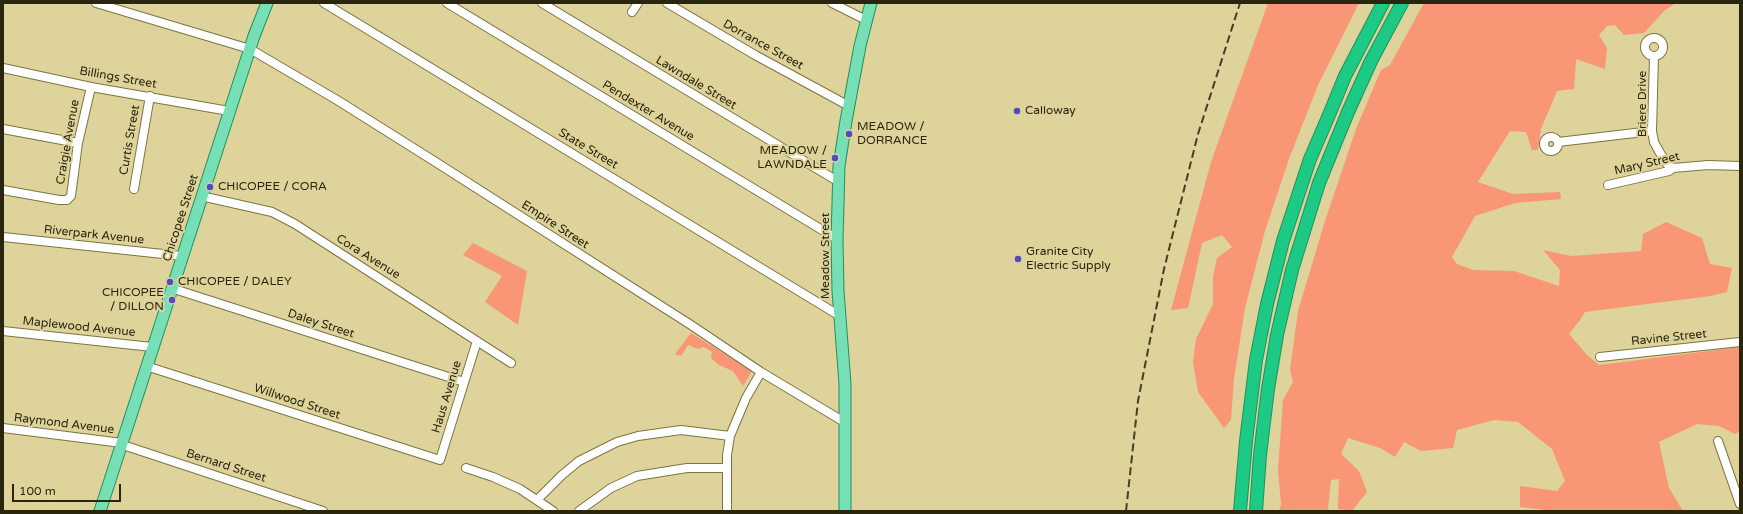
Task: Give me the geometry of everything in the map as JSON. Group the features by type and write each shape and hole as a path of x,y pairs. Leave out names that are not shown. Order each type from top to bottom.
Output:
{"highway":[{"path":"1240,511 1246,441 1256,360 1266,304 1279,255 1310,159 1345,76 1383,3"},
{"path":"1256,511 1260,455 1268,389 1277,335 1292,270 1319,183 1348,112 1388,28 1402,3"},
{"path":"1388,28 1407,3"}],"main road":[{"name":"Chicopee Street","path":"100,511 201,196 266,3"},
{"name":"Meadow Street","path":"845,511 846,423 837,239 839,182 840,165 849,106 860,46 871,3"}],"street":[{"name":"Empire Street","path":"96,3 250,49 434,161 691,325 761,372 846,423"},
{"name":"State Street","path":"324,3 840,316"},
{"name":"Pendexter Avenue","path":"447,3 837,239"},
{"name":"Lawndale Street","path":"542,3 839,182"},
{"path":"632,12 638,3"},
{"name":"Dorrance Street","path":"667,3 749,51 849,106"},
{"path":"832,3 866,20"},
{"name":"Briere Drive","path":"1654,56 1652,131 1654,142 1660,153 1667,164 1673,168"},
{"name":"Billings Street","path":"3,68 91,87 150,96 229,111"},
{"name":"Craigie Avenue","path":"3,190 67,200 71,196 78,143 91,87"},
{"name":"Curtis Street","path":"134,189 150,96"},
{"path":"3,129 78,143"},
{"path":"1558,142 1652,131"},
{"name":"Mary Street","path":"1608,185 1669,171 1673,168 1708,165 1740,166"},
{"name":"Cora Avenue","path":"201,196 272,212 285,219 511,363"},
{"name":"Riverpark Avenue","path":"3,237 182,256"},
{"name":"Daley Street","path":"171,288 464,382"},
{"name":"Maplewood Avenue","path":"3,331 152,347"},
{"name":"Haus Avenue","path":"440,460 477,341"},
{"name":"Ravine Street","path":"1600,357 1740,342"},
{"name":"Willwood Street","path":"146,366 440,460"},
{"path":"727,511 726,468 730,436 746,398 761,372"},
{"name":"Raymond Avenue","path":"3,428 122,443"},
{"path":"537,500 562,475 579,461 617,442 638,436 681,430 730,436"},
{"path":"1718,441 1740,504"},
{"name":"Bernard Street","path":"122,443 133,449 323,511"},
{"path":"466,468 494,476 520,489 552,511"},
{"path":"579,511 611,488 637,476 687,468 726,468"}],"shaded area":[{"path":"1268,3 1359,3 1318,85 1289,159 1265,231 1245,308 1234,379 1231,420 1224,428 1198,392 1193,362 1196,339 1213,304 1213,276 1217,258 1232,247 1222,235 1202,243 1188,308 1171,310 1211,162"},
{"path":"1424,3 1676,3 1665,10 1644,33 1624,35 1615,25 1607,26 1599,35 1607,48 1605,69 1576,59 1574,89 1557,91 1541,129 1538,150 1532,150 1526,132 1510,131 1478,182 1513,194 1560,192 1561,199 1515,203 1475,216 1452,257 1457,264 1473,270 1514,271 1559,286 1560,270 1543,250 1571,256 1641,251 1643,234 1666,222 1702,238 1710,264 1732,268 1727,292 1710,296 1585,312 1569,334 1587,355 1599,365 1740,347 1740,431 1735,434 1719,426 1697,424 1659,442 1669,488 1683,511 1555,511 1520,507 1520,486 1557,491 1565,481 1552,449 1518,422 1494,420 1457,430 1453,448 1421,451 1404,442 1395,457 1380,448 1348,438 1341,454 1359,471 1367,492 1352,511 1338,509 1339,479 1331,480 1329,511 1279,511 1281,504 1278,470 1283,400 1293,382 1290,370 1298,311 1325,221 1356,129 1381,70 1390,65"},
{"path":"473,243 527,271 518,325 485,302 502,276 463,255"},
{"path":"691,333 752,371 743,386 733,371 719,365 711,358 712,352 704,347 698,349 688,345 681,356 675,354"}],"railway":[{"path":"1126,511 1138,401 1164,269 1198,134 1240,3"}],"place":[{"name":"Calloway","path":"1017,111"},
{"name":"MEADOW / DORRANCE","path":"849,134"},
{"name":"MEADOW / LAWNDALE","path":"835,158"},
{"name":"CHICOPEE / CORA","path":"210,187"},
{"name":"Granite City Electric Supply","path":"1018,259"},
{"name":"CHICOPEE / DALEY","path":"170,282"},
{"name":"CHICOPEE / DILLON","path":"172,300"}]}
